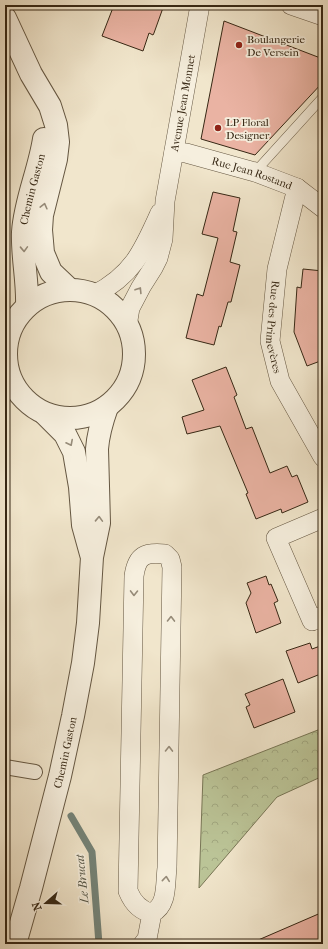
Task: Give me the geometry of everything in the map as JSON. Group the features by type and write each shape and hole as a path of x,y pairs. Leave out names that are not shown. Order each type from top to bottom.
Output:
{"street":[{"name":"Avenue Jean Monnet","path":"127,326 130,308 158,258 163,239 165,201 200,5"},
{"path":"291,5 323,16"},
{"name":"Chemin Gaston","path":"5,18 31,74 50,106 56,125 58,142 56,159 42,215 41,230 43,253 51,272 70,290"},
{"name":"Chemin Gaston","path":"27,306 28,292 24,260 23,233 25,213 42,155 44,139 31,74"},
{"name":"Rue Jean Rostand","path":"174,152 255,172 297,188 323,208"},
{"name":"Rue des Primevères","path":"297,188 277,270 270,341 280,381 323,457"},
{"name":"Avenue Jean Monnet","path":"94,295 116,281 134,264 144,249 165,201"},
{"name":"Chemin Gaston","path":"45,414 66,419 88,416 107,407 120,394 129,379 133,362 133,344 127,326 119,314 108,303 94,295 82,291 70,290 54,292 40,297 27,306 15,320 8,336 5,353 8,372 16,390 28,404 45,414 65,434 74,452 80,487 83,525 92,557"},
{"name":"Chemin Gaston","path":"14,944 33,881 74,716 88,624 92,557 99,523 98,438 107,407"},
{"path":"323,518 276,538 312,621 323,616"},
{"path":"148,553 156,553 165,554 170,559 172,567 167,868 162,906 157,911 152,913 144,911 137,905 131,898 128,891 134,576 136,565 140,558 148,553"},
{"path":"5,767 35,772"},
{"path":"149,942 152,913"}],"lane":[{"path":"255,172 323,97"}],"green space":[{"path":"323,728 323,776 277,797 199,888 203,775"}],"building":[{"path":"114,5 164,5 154,33 153,35 149,33 143,51 102,36"},
{"path":"224,21 323,59 323,82 255,155 201,139"},
{"path":"213,192 240,198 233,231 237,232 230,262 240,265 231,302 228,302 214,345 186,338 197,294 203,296 218,238 202,234"},
{"path":"303,269 323,271 323,360 307,366 294,332 297,287 301,288"},
{"path":"226,367 237,395 234,397 246,429 252,427 270,473 287,466 292,477 297,475 308,502 282,513 281,509 256,519 246,494 248,493 220,426 187,434 182,417 204,410 192,380"},
{"path":"266,576 278,601 274,603 281,623 256,633 246,603 251,593 247,583"},
{"path":"310,643 312,649 323,645 323,673 298,683 286,651"},
{"path":"283,679 295,712 254,728 246,707 250,705 245,694"},
{"path":"323,912 323,944 249,944"}],"waterway":[{"name":"Le Brucat","path":"71,816 92,852 99,944"}],"place":[{"name":"Boulangerie De Versein","path":"239,45"},
{"name":"LP Floral Designer","path":"218,128"}]}
